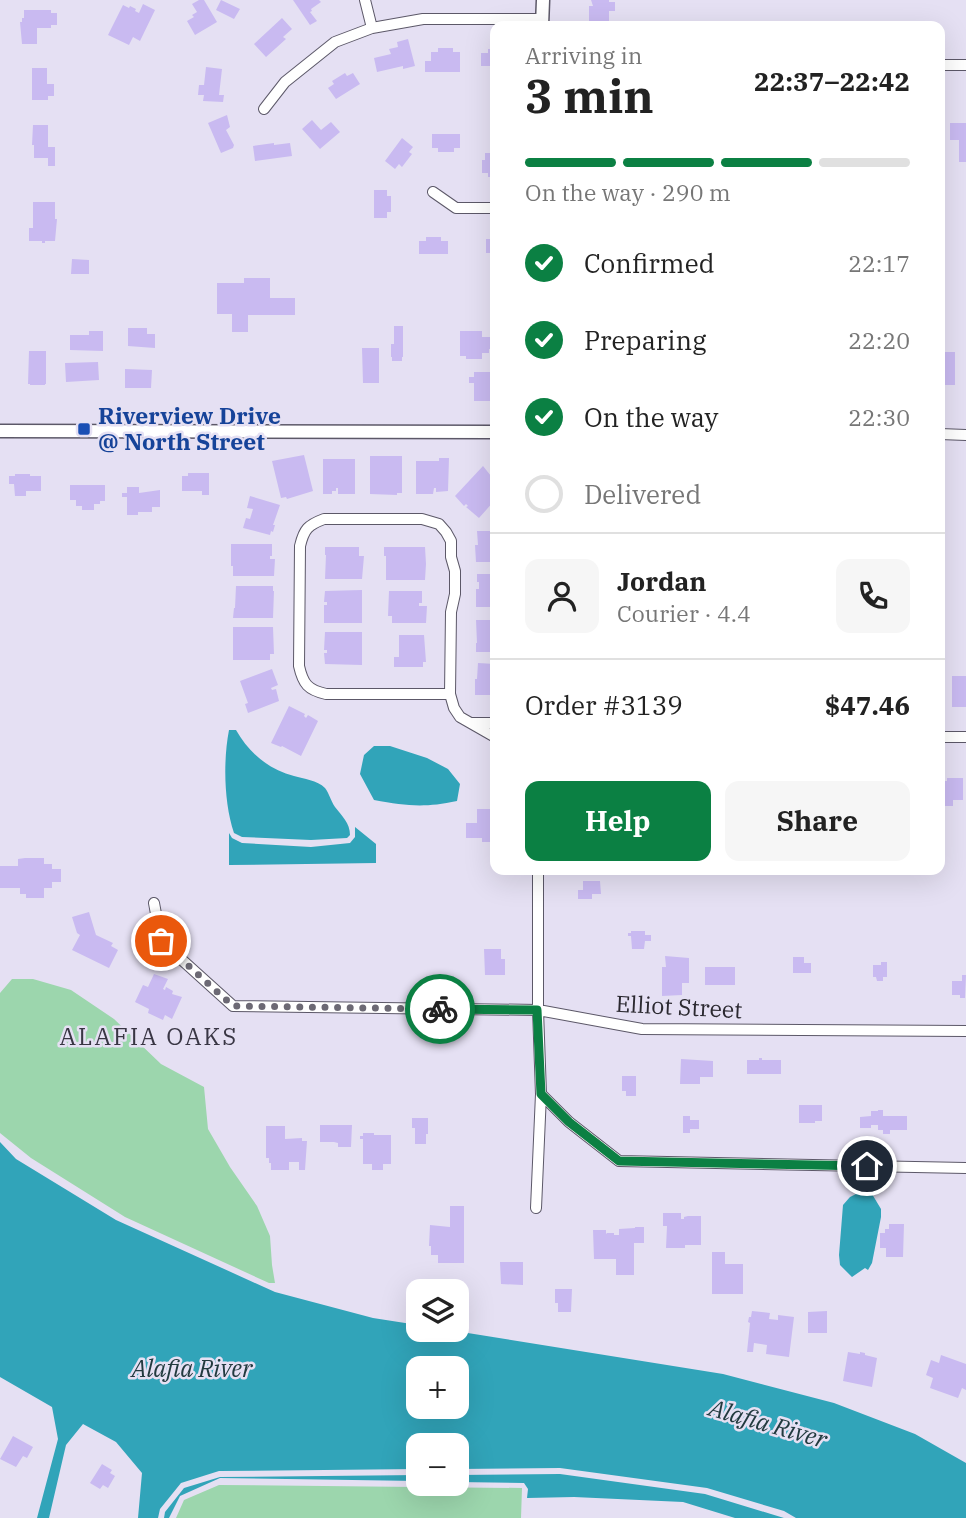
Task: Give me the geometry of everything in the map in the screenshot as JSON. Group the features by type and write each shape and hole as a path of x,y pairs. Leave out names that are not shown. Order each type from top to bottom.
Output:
{"street":[{"path":"365,0 372,28"},
{"path":"542,0 542,21"},
{"path":"264,109 285,82 335,42 372,28 423,19 490,21"},
{"path":"945,65 966,65"},
{"path":"433,192 456,208 490,208"},
{"path":"0,431 490,432"},
{"path":"945,434 966,435"},
{"path":"450,694 326,694 306,685 299,666 300,546 305,530 313,523 324,519 422,519 439,524 446,532 451,541 455,594 451,611 450,694 460,717 490,734"},
{"path":"471,723 490,723"},
{"path":"945,737 966,737"},
{"path":"536,1208 541,1094 537,1010 538,875"},
{"name":"Elliot Street","path":"154,903 161,941 233,1006 537,1010 642,1029 966,1031"},
{"path":"541,1094 569,1122 619,1161 966,1168"}],"green space":[{"path":"12,979 33,979 71,990 114,1019 161,1064 204,1087 208,1129 257,1206 270,1236 275,1283 269,1283 125,1217 31,1158 0,1133 0,993"},
{"path":"219,1485 406,1487 406,1496 469,1496 469,1487 522,1488 521,1518 176,1518 184,1500"}],"water":[{"path":"229,730 236,730 253,753 268,764 285,773 322,785 347,823 350,835 347,838 311,840 242,837 234,833 228,809 226,782"},
{"path":"374,746 390,746 427,758 448,769 460,784 457,801 416,805 374,800 360,774 364,755"},
{"path":"355,827 376,844 376,863 229,865 229,833 232,838 242,843 311,847 350,843 355,837"},
{"name":"Alafia River","path":"0,1142 16,1159 116,1220 275,1292 373,1318 406,1323 406,1342 469,1342 469,1333 723,1374 834,1403 915,1434 966,1463 966,1518 796,1518 784,1511 707,1488 560,1468 469,1469 469,1433 406,1433 406,1469 219,1471 181,1483 160,1509 158,1518 138,1518 142,1473 116,1442 83,1424 66,1445 49,1518 37,1518 58,1439 52,1407 0,1377"},
{"path":"858,1193 872,1194 881,1209 881,1217 872,1263 868,1270 865,1268 852,1277 840,1265 839,1255 843,1205"},
{"path":"560,1474 705,1494 784,1518 735,1518 683,1502 574,1497 527,1498 528,1489 524,1483 469,1482 469,1475"},
{"path":"406,1475 406,1481 220,1478 180,1496 169,1518 164,1518 165,1512 184,1488 220,1477"}],"building":[{"path":"204,0 217,22 195,35 187,21 197,12 192,4"},
{"path":"221,0 240,9 234,19 216,10"},
{"path":"293,0 319,0 321,2 310,12 317,21 310,25"},
{"path":"591,0 615,2 615,11 609,11 609,21 589,21 589,6 593,6"},
{"path":"143,4 155,10 140,41 133,37 129,45 108,35 123,5 136,9 139,13"},
{"path":"24,10 51,10 51,13 57,13 57,25 37,28 37,44 22,44 20,22 24,18"},
{"path":"282,18 292,29 283,37 286,39 266,57 254,44"},
{"path":"408,39 415,66 377,72 374,58 391,54 389,49 398,47 397,42"},
{"path":"438,48 453,48 453,52 460,52 460,72 425,72 425,61 431,61 431,52 438,52"},
{"path":"490,49 490,66 481,66 481,53 488,53"},
{"path":"206,67 222,69 219,95 224,95 223,102 203,101 204,95 198,95 199,85 204,85"},
{"path":"32,68 47,68 47,84 54,84 54,96 48,96 48,100 32,100"},
{"path":"345,73 347,76 353,73 360,84 336,99 328,88 334,84 332,81"},
{"path":"227,115 230,127 226,130 234,145 221,153 208,123"},
{"path":"312,120 321,130 331,122 340,132 320,149 302,129"},
{"path":"950,123 966,123 966,162 959,162 959,140 950,140"},
{"path":"33,125 48,125 48,147 55,147 55,166 48,166 48,158 34,158"},
{"path":"432,134 460,134 460,148 454,148 454,152 438,152 438,148 432,148"},
{"path":"402,138 413,147 409,152 412,154 402,167 399,164 395,169 385,161"},
{"path":"290,143 292,156 255,161 253,146"},
{"path":"485,153 490,153 490,177 488,173 482,173 482,160 485,160"},
{"path":"374,190 387,190 387,196 391,196 391,212 387,212 387,218 374,218"},
{"path":"33,202 55,202 55,241 29,241 29,228 33,228"},
{"path":"426,237 441,237 441,241 448,241 448,254 419,254 419,241 426,241"},
{"path":"486,239 490,239 490,253 486,253"},
{"path":"72,259 89,260 89,274 71,274"},
{"path":"244,278 270,278 270,298 295,298 295,315 248,315 248,332 232,332 232,314 217,314 217,283 244,283"},
{"path":"394,326 403,326 402,361 392,361 391,357"},
{"path":"128,328 147,328 147,334 155,334 155,348 128,346"},
{"path":"89,331 103,331 103,351 70,350 70,335 89,335"},
{"path":"460,331 482,331 482,337 490,337 489,353 482,353 482,359 466,359 466,356 460,356"},
{"path":"362,348 379,348 379,383 363,383"},
{"path":"29,351 46,351 45,385 28,384"},
{"path":"945,352 955,352 955,385 945,385"},
{"path":"98,362 99,380 66,382 65,363"},
{"path":"125,369 152,370 151,388 125,388"},
{"path":"474,372 490,372 490,401 474,401 474,383 469,383 469,377 474,377"},
{"path":"304,455 313,491 287,499 281,498 272,461"},
{"path":"370,456 402,456 402,493 370,494"},
{"path":"439,458 449,458 448,491 436,492 434,488 433,494 416,494 416,461 439,461"},
{"path":"323,459 355,459 355,494 338,494 336,488 332,494 323,494"},
{"path":"483,466 490,475 490,506 479,518 455,496"},
{"path":"188,473 209,473 209,495 202,495 202,491 182,491 182,476 188,476"},
{"path":"9,476 41,476 41,491 26,491 26,496 15,496 14,484 9,484"},
{"path":"70,485 105,485 105,501 94,504 94,510 82,510 82,506 76,506 76,500 70,500"},
{"path":"127,487 139,487 139,493 160,490 160,507 152,507 152,512 127,515 127,497 122,497 122,493 127,493"},
{"path":"250,496 280,505 270,535 243,528 253,509 247,508"},
{"path":"477,531 490,531 490,562 476,562 475,545 478,545"},
{"path":"231,544 272,544 270,559 275,559 274,576 233,576"},
{"path":"325,547 359,547 359,556 364,556 362,579 325,579"},
{"path":"384,547 425,547 425,580 386,580"},
{"path":"477,574 490,574 490,607 476,607 476,589 479,589"},
{"path":"236,586 273,586 273,618 233,618"},
{"path":"362,590 362,623 324,623 324,605 327,605 327,602 324,602 325,591"},
{"path":"389,591 422,591 422,603 419,603 419,606 427,606 426,623 392,623 392,616 388,616"},
{"path":"476,620 490,620 490,652 476,652"},
{"path":"233,627 273,627 274,654 270,654 270,660 233,660"},
{"path":"325,632 362,632 362,665 325,664"},
{"path":"399,635 424,635 426,662 423,662 423,667 394,667 394,657 399,657"},
{"path":"478,663 490,664 490,695 475,695"},
{"path":"272,669 278,685 271,688 276,689 279,701 248,713 245,704 248,703 240,681"},
{"path":"952,676 966,676 966,707 952,707"},
{"path":"289,706 305,714 306,718 308,715 318,721 301,756 271,743"},
{"path":"947,778 963,778 963,800 953,800 953,806 945,806"},
{"path":"477,809 490,809 490,842 482,842 482,838 466,838 466,823 477,823"},
{"path":"44,858 44,864 52,864 52,869 61,869 61,882 52,882 52,888 44,888 44,898 26,898 26,894 20,894 20,888 0,888 0,866 18,866 18,859"},
{"path":"583,881 600,881 601,894 592,894 592,899 578,899 578,890 583,890"},
{"path":"89,912 96,935 113,943 111,946 118,950 109,968 72,950 80,935 72,917"},
{"path":"631,931 645,931 645,935 651,935 651,941 645,941 644,949 632,949 631,936 628,936"},
{"path":"484,949 501,949 501,959 505,959 505,975 485,975"},
{"path":"665,956 689,958 689,983 682,983 682,995 662,996 662,967 666,967"},
{"path":"793,957 804,957 804,963 811,963 811,973 793,973"},
{"path":"881,962 887,962 887,977 883,977 883,981 877,981 876,977 873,977 873,965 881,965"},
{"path":"705,967 735,967 735,985 705,985"},
{"path":"154,974 168,979 163,989 166,987 173,991 172,994 182,997 172,1019 165,1015 163,1020 148,1013 149,1009 135,1002 143,985 148,987"},
{"path":"962,975 966,975 965,998 952,995 952,981 962,981"},
{"path":"681,1059 713,1061 713,1077 700,1077 700,1084 680,1084"},
{"path":"747,1060 781,1060 781,1074 747,1074"},
{"path":"622,1076 636,1076 636,1096 626,1096 626,1091 622,1091"},
{"path":"799,1105 822,1105 822,1121 799,1123"},
{"path":"883,1110 883,1116 907,1116 907,1130 890,1130 890,1134 883,1134 883,1130 878,1130 878,1125 860,1128 860,1117 871,1116 871,1111"},
{"path":"683,1116 690,1116 690,1120 699,1120 699,1129 690,1129 690,1133 683,1133"},
{"path":"412,1118 428,1118 426,1144 415,1144"},
{"path":"320,1125 352,1125 351,1147 338,1147 338,1143 334,1142 320,1142"},
{"path":"266,1126 285,1126 285,1139 302,1138 302,1141 307,1141 305,1170 299,1170 299,1162 289,1162 289,1170 271,1170 269,1158 266,1158"},
{"path":"363,1133 391,1135 391,1164 383,1164 383,1170 372,1170 372,1164 363,1164 363,1139 360,1139 360,1136 363,1136"},
{"path":"450,1206 464,1206 464,1263 438,1263 438,1255 431,1255 430,1225 450,1227"},
{"path":"663,1213 681,1213 681,1219 701,1216 701,1245 666,1248 667,1226 663,1226"},
{"path":"889,1224 904,1224 903,1257 886,1257 886,1248 880,1248 880,1233 889,1229"},
{"path":"644,1227 644,1243 634,1243 634,1275 616,1275 616,1259 594,1259 593,1230 606,1230 606,1234 619,1235 619,1229"},
{"path":"712,1252 725,1252 725,1264 743,1264 743,1294 712,1294"},
{"path":"500,1262 523,1262 523,1285 501,1284"},
{"path":"555,1289 572,1289 571,1312 558,1312"},
{"path":"752,1311 770,1313 769,1319 778,1320 778,1315 794,1317 789,1357 766,1354 767,1345 754,1343 753,1352 747,1352 748,1322"},
{"path":"827,1311 827,1333 808,1333 808,1312"},
{"path":"848,1352 865,1353 877,1358 872,1387 843,1381"},
{"path":"941,1355 966,1364 966,1390 962,1388 958,1398 930,1388 933,1378 926,1375 931,1360 939,1363"},
{"path":"13,1436 33,1447 27,1458 23,1456 16,1467 0,1459"},
{"path":"102,1464 112,1470 110,1473 115,1476 108,1488 103,1485 100,1489 90,1483"}],"way so far":[{"path":"161,941 233,1006 440,1009"}],"place":[{"name":"Riverview Drive @ North Street","path":"84,429"}],"district":[{"name":"ALAFIA OAKS","path":"149,1037"}],"route":[{"path":"440,1009 537,1010 541,1094 569,1122 619,1161 867,1166"}]}
